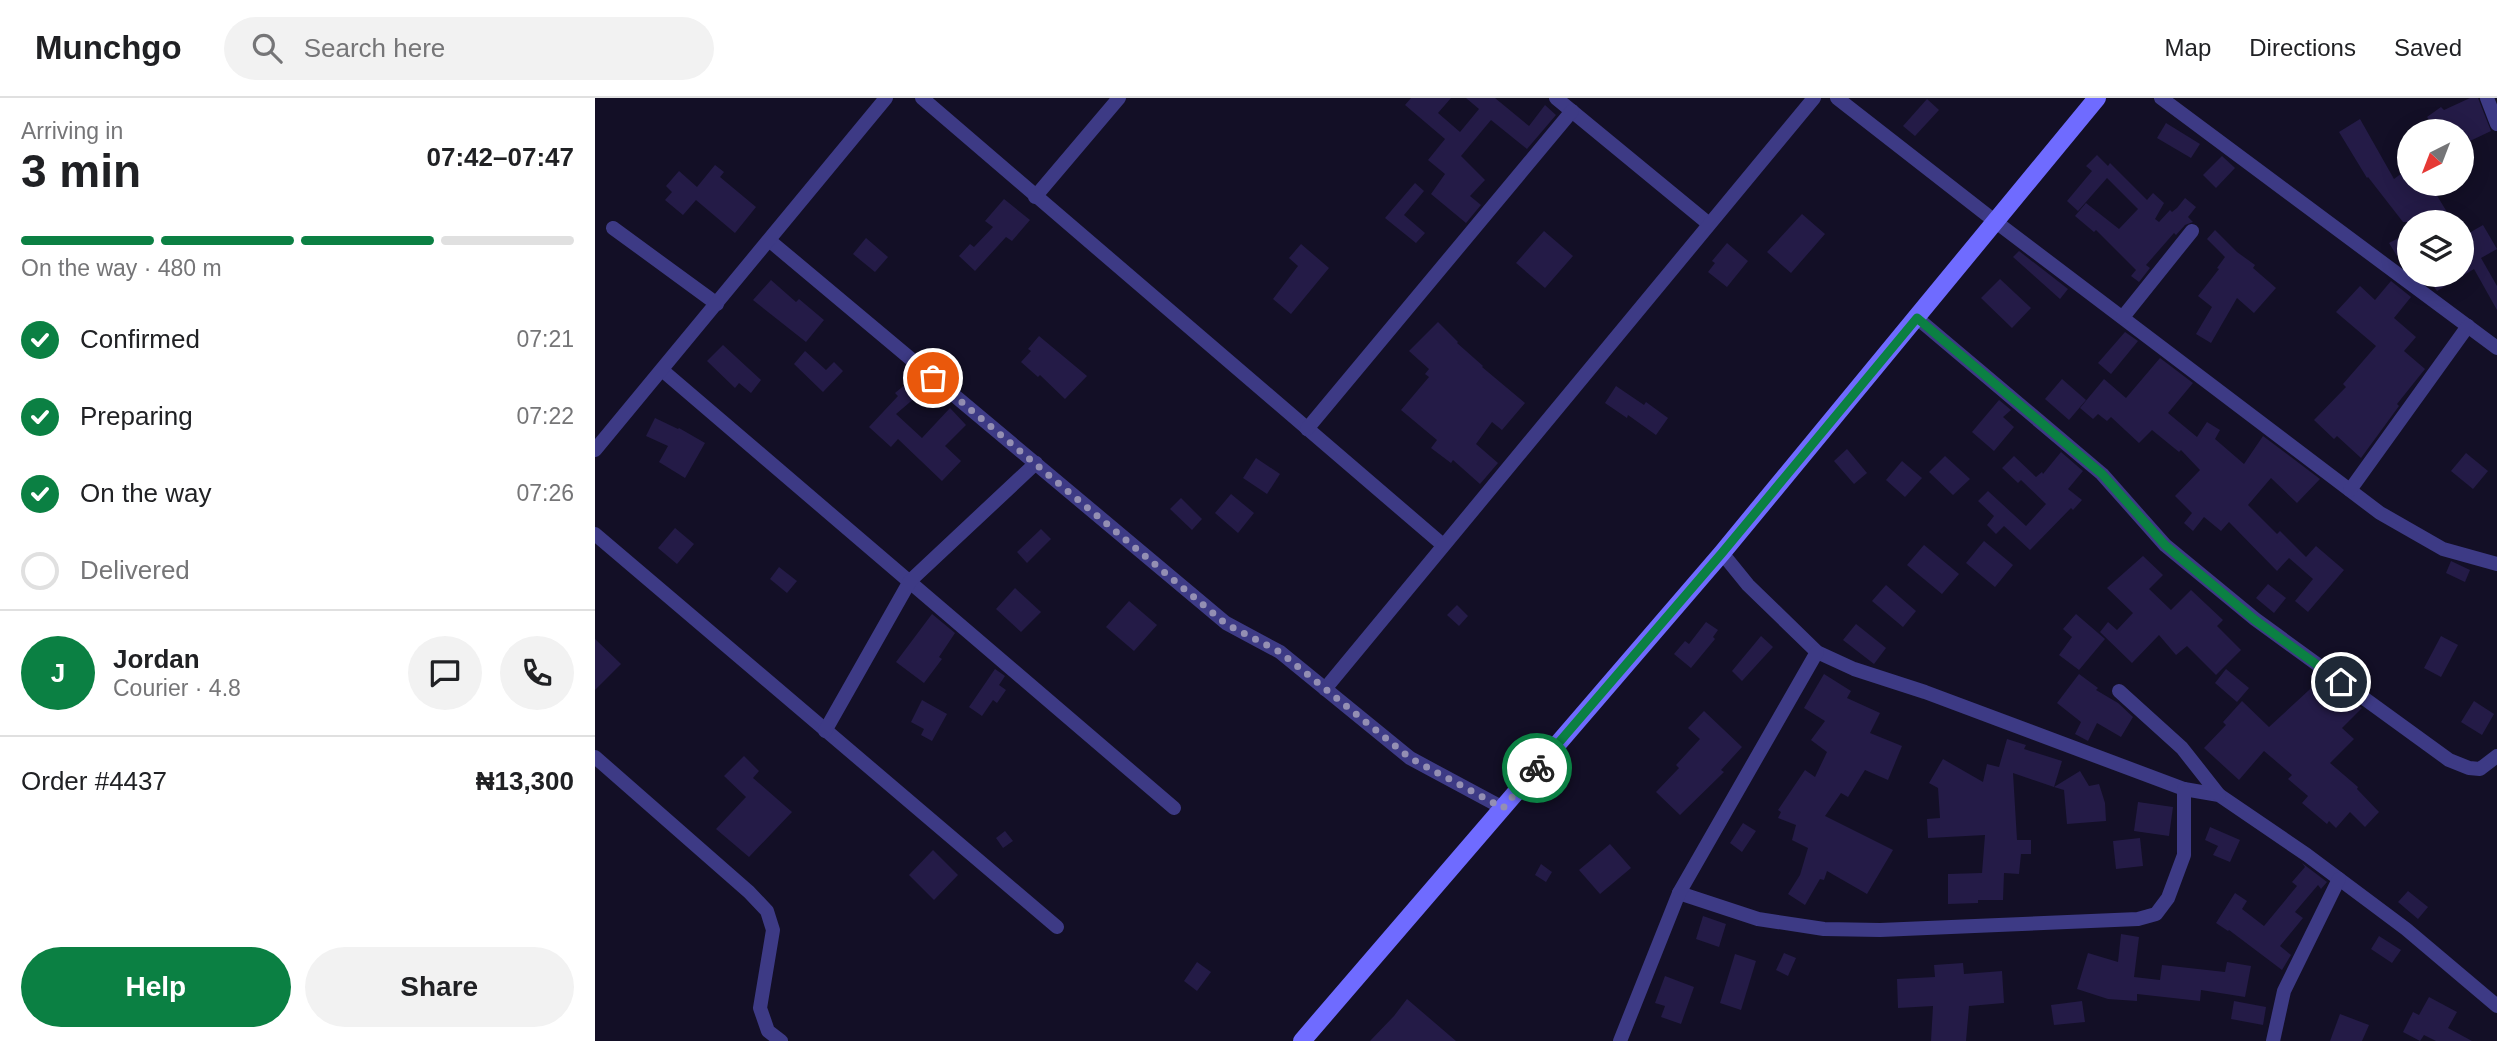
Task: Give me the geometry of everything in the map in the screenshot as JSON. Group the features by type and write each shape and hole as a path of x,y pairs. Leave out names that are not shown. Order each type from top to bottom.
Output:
{"street":[{"path":"595,450 886,98"},
{"path":"922,98 1443,545"},
{"path":"1035,197 1119,98"},
{"path":"1556,98 1709,224"},
{"path":"1325,688 1814,98"},
{"path":"1837,98 2380,513 2443,549 2497,564"},
{"path":"1302,1041 1722,553 2097,98"},
{"path":"2161,98 2497,348"},
{"path":"2487,98 2497,124"},
{"path":"1307,429 1572,111"},
{"path":"613,228 717,304"},
{"path":"2123,317 2192,231"},
{"path":"770,241 1226,624 1280,652 1410,758 1503,808"},
{"path":"1917,318 2102,474 2165,545 2255,620 2449,760 2469,768 2480,769 2497,756"},
{"path":"2350,490 2468,326"},
{"path":"662,370 1174,808"},
{"path":"825,730 910,582 1036,463"},
{"path":"595,534 1057,927"},
{"path":"1722,553 1748,585 1817,652 1854,669 1925,692 2184,789 2219,795"},
{"path":"1620,1041 1679,893 1817,652"},
{"path":"2119,691 2182,748 2219,795 2406,929 2497,1006"},
{"path":"595,757 739,883 767,911 773,930 760,1008 768,1031 781,1041"},
{"path":"1679,893 1758,919 1823,929 1880,930 2138,919 2156,914 2168,898 2184,855 2184,789"},
{"path":"2273,1041 2284,991 2339,879"}],"building":[{"path":"1411,98 1451,98 1438,113 1460,132 1479,109 1466,98 1495,98 1529,126 1545,105 1556,115 1527,149 1491,120 1461,156 1485,180 1470,196 1481,205 1466,223 1431,194 1445,174 1428,160 1445,139 1405,105"},
{"path":"2470,98 2478,98 2491,131 2475,139 2475,119 2427,117 2441,107 2444,110"},
{"path":"1927,99 1939,110 1915,136 1903,126"},
{"path":"2360,119 2394,179 2397,177 2397,196 2437,196 2446,210 2397,210 2397,214 2367,178 2339,132"},
{"path":"2166,123 2200,144 2191,158 2157,138"},
{"path":"2097,155 2108,166 2110,163 2147,200 2153,193 2164,203 2155,219 2159,222 2185,198 2196,207 2188,217 2193,222 2185,225 2176,235 2174,233 2146,265 2150,268 2139,282 2131,276 2136,270 2096,230 2094,232 2075,216 2086,203 2119,229 2138,209 2107,178 2078,211 2067,201 2092,171 2086,166"},
{"path":"2222,156 2235,168 2216,188 2203,175"},
{"path":"715,165 724,172 720,177 756,207 735,233 696,200 683,215 665,200 672,192 666,186 679,171 697,187"},
{"path":"1415,183 1424,191 1404,215 1425,233 1416,243 1385,218"},
{"path":"1004,199 1030,220 1012,241 1006,237 975,271 959,256 970,244 974,247 993,227 985,221"},
{"path":"1802,214 1825,234 1791,273 1767,252"},
{"path":"2483,225 2497,249 2481,258 2497,286 2497,310 2474,269 2474,230"},
{"path":"2215,230 2255,265 2253,268 2276,288 2254,313 2237,298 2211,343 2196,334 2212,307 2198,296 2225,257 2207,239"},
{"path":"1544,231 1573,256 1545,288 1516,263"},
{"path":"866,238 888,257 875,272 853,254"},
{"path":"2397,239 2397,256 2389,243"},
{"path":"1727,243 1748,261 1727,287 1708,272 1715,263 1712,261"},
{"path":"1301,244 1329,268 1291,314 1273,299 1298,266 1289,258"},
{"path":"2019,251 2068,289 2060,299 2013,257"},
{"path":"2000,279 2031,308 2012,328 1981,298"},
{"path":"771,280 796,302 799,299 824,320 806,342 753,300"},
{"path":"2391,281 2411,297 2394,318 2416,337 2404,351 2425,369 2397,404 2399,406 2361,458 2337,436 2334,439 2314,420 2346,387 2343,384 2376,346 2336,312 2360,286 2375,300"},
{"path":"1438,322 1482,367 1525,403 1502,430 1492,422 1476,444 1498,463 1480,484 1453,460 1451,463 1431,448 1437,440 1401,410 1429,377 1425,374 1429,369 1409,351"},
{"path":"2125,332 2138,341 2111,374 2098,363"},
{"path":"1039,336 1087,376 1065,399 1040,375 1038,377 1021,362"},
{"path":"723,345 761,380 751,393 739,383 735,388 707,361"},
{"path":"805,351 826,370 834,362 843,371 823,392 794,364"},
{"path":"2160,358 2193,383 2168,413 2197,437 2207,422 2220,430 2215,439 2244,464 2263,436 2320,479 2297,503 2271,478 2248,505 2277,534 2280,531 2306,557 2316,546 2344,570 2308,612 2295,601 2313,579 2289,558 2277,571 2229,522 2221,531 2204,517 2193,531 2184,523 2192,513 2175,496 2200,470 2181,450 2179,452 2152,430 2139,443 2111,417 2107,421 2098,414 2093,419 2080,408 2104,379 2126,398"},
{"path":"912,379 923,391 896,414 922,438 950,408 966,425 945,446 961,461 942,481 898,439 891,447 869,427 898,396 895,393"},
{"path":"2062,379 2086,400 2069,420 2045,399"},
{"path":"1616,386 1668,418 1656,435 1605,403"},
{"path":"1999,400 2011,410 2003,417 2014,427 1994,451 1972,432"},
{"path":"655,418 705,443 685,478 659,462 668,446 646,436"},
{"path":"1847,449 1867,473 1854,484 1834,461"},
{"path":"2061,452 2083,471 2068,489 2082,500 2030,550 2004,526 1996,534 1987,525 1994,516 1978,501 1988,491 2026,526 2046,504 2021,480 2018,483 2002,468 2014,456 2036,477 2042,472 2043,474"},
{"path":"2466,453 2488,471 2473,489 2451,471"},
{"path":"1945,456 1970,479 1953,495 1929,472"},
{"path":"1256,458 1280,474 1267,494 1243,478"},
{"path":"1902,461 1922,478 1905,497 1886,480"},
{"path":"1231,494 1254,513 1238,533 1215,513"},
{"path":"1181,498 1202,519 1192,530 1170,509"},
{"path":"675,528 694,544 677,564 658,548"},
{"path":"1041,529 1051,539 1027,563 1017,552"},
{"path":"1984,541 2013,565 1995,587 1966,563"},
{"path":"1924,545 1959,574 1942,594 1907,565"},
{"path":"2143,556 2163,575 2149,589 2171,610 2191,590 2223,620 2217,626 2241,650 2216,675 2187,646 2176,655 2159,635 2132,663 2100,632 2108,622 2117,630 2133,613 2107,588"},
{"path":"2451,561 2470,570 2465,582 2446,573"},
{"path":"779,567 797,581 787,593 770,579"},
{"path":"2268,584 2286,598 2274,613 2256,598"},
{"path":"1886,585 1916,611 1903,627 1872,601"},
{"path":"1015,588 1041,612 1021,632 996,609"},
{"path":"1129,601 1157,625 1134,651 1106,627"},
{"path":"1457,605 1468,616 1459,626 1447,615"},
{"path":"932,614 955,633 939,657 942,659 924,683 896,662"},
{"path":"2076,614 2105,639 2079,670 2059,655 2072,637 2063,629"},
{"path":"1706,622 1718,630 1713,637 1715,639 1691,668 1674,654 1685,641 1689,644"},
{"path":"1856,624 1886,648 1874,664 1843,640"},
{"path":"1761,636 1773,647 1742,681 1732,671"},
{"path":"2441,636 2458,645 2441,677 2424,668"},
{"path":"595,639 621,664 595,690"},
{"path":"995,669 1005,676 999,685 1006,690 997,703 993,700 982,716 969,707"},
{"path":"2226,669 2249,688 2237,702 2215,683"},
{"path":"1824,674 1851,691 1847,698 1880,713 1870,733 1902,746 1888,780 1865,770 1848,797 1841,793 1825,816 1893,850 1867,894 1827,871 1824,880 1820,879 1805,905 1788,894 1800,875 1808,848 1792,840 1796,825 1778,818 1781,812 1778,810 1805,770 1815,777 1827,752 1811,740 1825,721 1804,708"},
{"path":"2079,674 2133,717 2121,737 2097,723 2088,741 2075,734 2081,722 2057,703"},
{"path":"2321,679 2362,708 2342,728 2354,739 2330,763 2358,787 2379,812 2365,827 2350,812 2336,828 2329,821 2327,824 2302,803 2308,796 2288,779 2292,775 2264,751 2239,780 2204,748 2226,725 2223,722 2242,701 2269,727"},
{"path":"922,700 947,714 932,741 921,735 924,729 911,722"},
{"path":"2474,701 2494,714 2482,735 2461,722"},
{"path":"1704,711 1742,747 1721,770 1724,772 1680,815 1656,792 1679,768 1676,765 1700,739 1688,728"},
{"path":"2007,739 2026,745 2024,749 2062,761 2054,787 2013,773 2017,840 2031,840 2031,854 2021,854 2019,874 2004,873 2003,900 1948,904 1948,874 1982,873 1985,835 1928,838 1927,819 1940,818 1938,788 1929,783 1943,759 1983,782 1987,764 1999,767"},
{"path":"744,756 759,771 753,778 792,812 749,857 716,829 746,797 724,776"},
{"path":"2080,771 2089,786 2099,784 2105,803 2106,821 2067,824 2064,790 2054,787"},
{"path":"2138,802 2173,807 2169,836 2134,831"},
{"path":"1743,823 1756,831 1742,852 1730,843"},
{"path":"2210,827 2240,840 2230,862 2213,855 2218,846 2205,840"},
{"path":"1005,831 1013,841 1003,848 996,838"},
{"path":"2140,838 2143,866 2116,869 2113,841"},
{"path":"1610,844 1631,868 1600,894 1579,870"},
{"path":"933,850 958,875 934,900 909,875"},
{"path":"2302,863 2327,882 2321,889 2318,885 2295,912 2303,918 2280,946 2291,955 2282,970 2216,923 2235,893 2247,901 2242,909 2264,926 2297,886 2292,882 2305,867"},
{"path":"1541,864 1552,872 1546,882 1535,875"},
{"path":"2408,891 2428,907 2418,919 2398,902"},
{"path":"1703,916 1726,924 1719,947 1696,939"},
{"path":"2121,934 2139,937 2134,977 2160,980 2162,965 2225,972 2227,962 2251,966 2245,997 2201,990 2200,1001 2137,994 2137,1001 2108,999 2077,989 2088,953 2118,962"},
{"path":"2379,936 2401,950 2392,963 2371,949"},
{"path":"1784,953 1796,958 1788,976 1776,970"},
{"path":"1735,954 1756,961 1741,1010 1720,1003"},
{"path":"1197,962 1211,972 1197,991 1184,981"},
{"path":"1963,963 1964,974 2002,971 2004,1003 1969,1006 1966,1041 1931,1041 1933,1006 1898,1008 1897,979 1935,977 1934,965"},
{"path":"1665,976 1694,987 1681,1024 1661,1017 1665,1006 1655,1003"},
{"path":"2429,997 2457,1012 2448,1028 2472,1041 2436,1041 2424,1035 2420,1041 2403,1032 2413,1012 2419,1015"},
{"path":"1407,999 1456,1041 1370,1041"},
{"path":"2082,1001 2085,1022 2054,1025 2051,1005"},
{"path":"2234,1001 2266,1007 2263,1025 2231,1019"},
{"path":"2340,1014 2369,1025 2362,1041 2330,1041"}],"way so far":[{"path":"933,378 1226,624 1280,652 1410,758 1437,770 1503,808 1537,768"}],"route":[{"path":"1537,768 1722,553 1917,318 2102,474 2165,545 2255,620 2341,682"}]}
